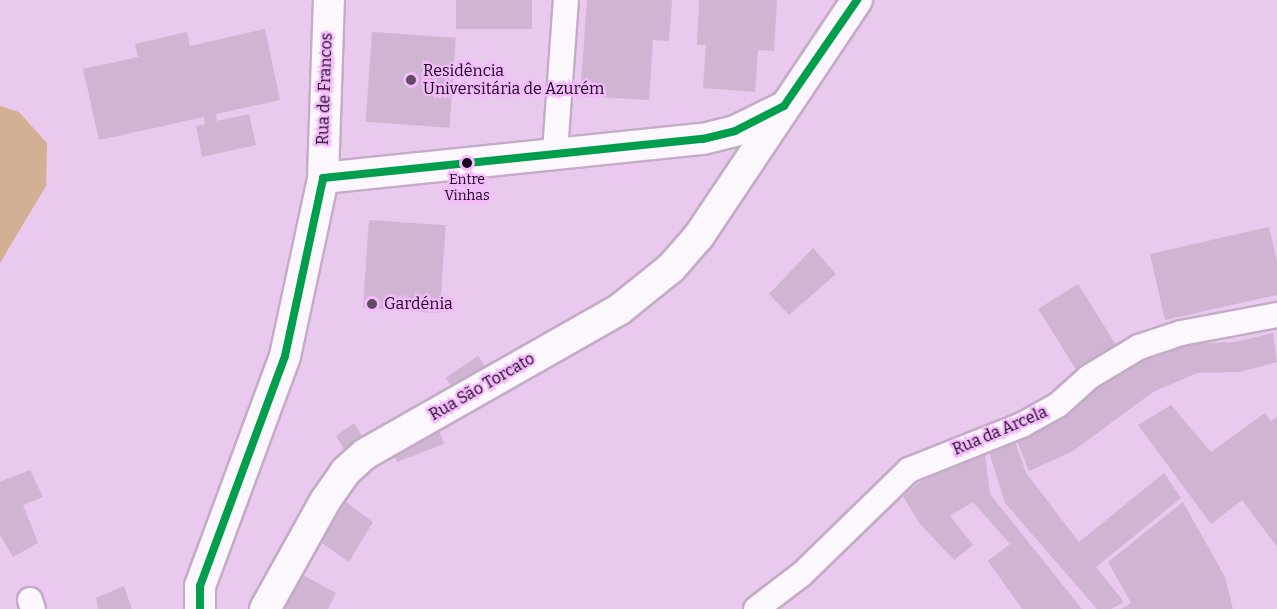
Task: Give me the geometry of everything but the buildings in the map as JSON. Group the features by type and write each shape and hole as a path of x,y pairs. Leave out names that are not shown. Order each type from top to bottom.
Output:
{"street":[{"name":"Rua de Francos","path":"200,609 200,586 285,356 323,178 329,0"},
{"path":"555,152 566,0"},
{"name":"Rua São Torcato","path":"265,609 345,472 364,454 620,309 648,289 699,236 728,189 857,0"},
{"path":"323,178 555,152 702,139 735,131 784,106"},
{"path":"702,139 715,149 727,170 728,189"},
{"name":"Rua da Arcela","path":"756,609 802,574 909,470 1022,425 1058,405 1089,377 1139,347 1181,333 1277,315"}],"shaded area":[{"path":"0,106 19,112 47,143 46,186 0,263"}],"transit line":[{"path":"200,609 200,586 285,356 323,178 703,139 735,131 784,106 857,0"}],"place":[{"name":"Residência Universitária de Azurém","path":"411,80"},
{"name":"Entre Vinhas","path":"467,163"},
{"name":"Gardénia","path":"372,304"}]}
